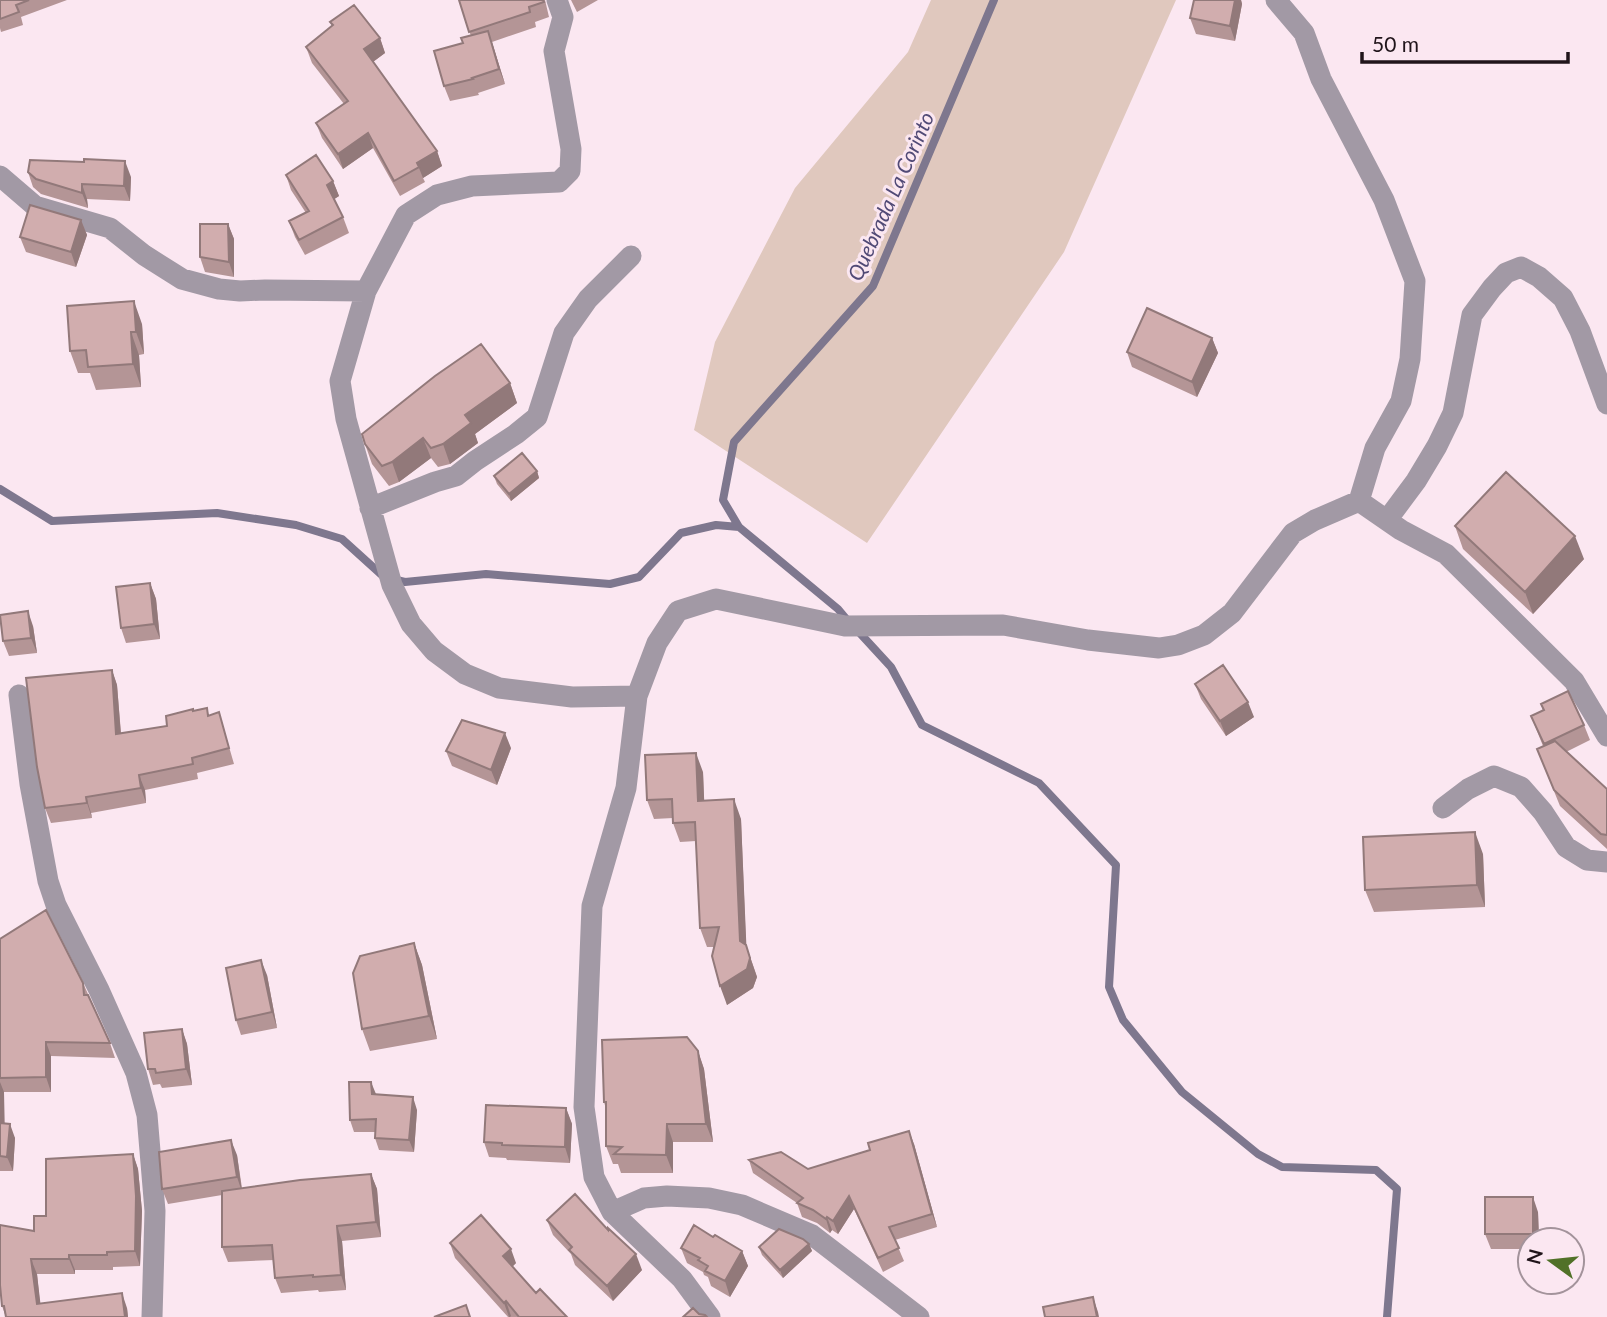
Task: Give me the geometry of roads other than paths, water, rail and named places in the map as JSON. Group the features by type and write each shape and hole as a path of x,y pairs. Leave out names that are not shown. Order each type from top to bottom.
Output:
{"street":[{"path":"558,0 564,17 554,51 571,149 570,171 559,182 472,186 437,195 406,215 366,291 340,381 346,419 391,579 411,624 434,651 465,674 499,688 572,697 637,696"},
{"path":"1276,0 1304,33 1321,79 1384,200 1415,282 1410,359 1401,401 1375,448 1359,501"},
{"path":"0,176 35,206 110,228 144,256 182,279 219,289 240,291 366,291"},
{"path":"370,508 456,476 537,417 564,333 588,299 631,256"},
{"path":"1387,520 1416,481 1453,413 1472,315 1506,273 1521,267 1539,277 1563,298 1580,331 1607,404"},
{"path":"1359,501 1446,554 1574,681 1607,736"},
{"path":"710,1317 682,1279 612,1212 594,1177 584,1107 592,906 626,788 637,696 657,643 678,611 716,599 854,626 1003,625 1135,647 1159,648 1178,645 1204,635 1232,612 1293,533 1314,520 1359,501"},
{"path":"19,695 30,784 51,909 99,990 136,1073 147,1115 155,1211 152,1317"},
{"path":"1443,808 1468,789 1494,776 1521,788 1543,812 1566,847 1587,860 1607,862"},
{"path":"612,1212 644,1198 667,1196 709,1198 743,1205 811,1235 919,1317"}],"waterway":[{"name":"Quebrada La Corinto","path":"739,527 723,500 734,442 873,286 994,0"},
{"path":"0,489 52,521 217,513 296,525 342,539 384,577 405,582 486,574 610,584 639,577 681,533 716,525 739,527 838,609 848,621"},
{"path":"857,630 891,667 922,725 1039,783 1116,865 1109,987 1123,1020 1182,1092 1258,1154 1282,1167 1376,1170 1397,1189 1387,1317"}]}
